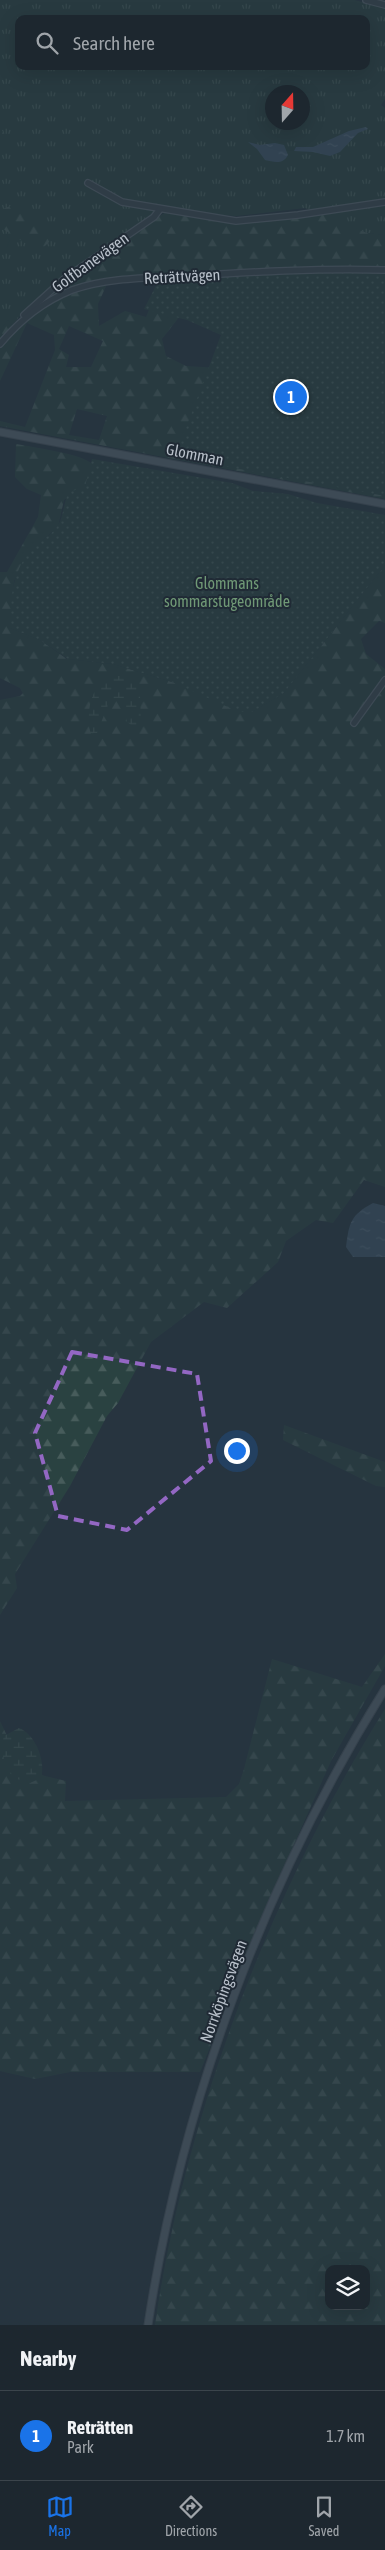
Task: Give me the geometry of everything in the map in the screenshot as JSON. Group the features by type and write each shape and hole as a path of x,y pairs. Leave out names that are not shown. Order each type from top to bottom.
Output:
{"main road":[{"name":"Glomman","path":"0,432 385,504"},
{"name":"Norrköpingsvägen","path":"148,2325 158,2267 184,2155 210,2066 237,1988 271,1906 310,1821 385,1689"}],"street":[{"path":"366,0 385,5"},
{"path":"88,182 122,202 244,221 385,202"},
{"name":"Golfbanevägen","path":"23,319 32,306 64,279 158,214 160,208"},
{"name":"Reträttvägen","path":"0,344 23,319 59,296 102,282 230,273 385,270"},
{"path":"354,723 385,680"}],"highlighted area":[{"path":"72,1352 197,1374 211,1461 127,1530 58,1516 35,1433"}],"green space":[{"path":"0,0 354,0 385,8 385,99 381,105 385,108 385,235 367,233 305,208 236,216 167,210 58,282 28,307 12,325 8,320 0,330"},
{"path":"0,126 12,151 0,147"},
{"path":"16,204 55,236 39,252 0,227 0,210"},
{"path":"166,212 213,220 322,214 367,233 385,235 385,269 288,267 113,277 71,287 27,313 44,296"},
{"path":"6,234 10,241 6,248 0,251 0,236"},
{"path":"335,271 385,273 385,496 175,457 221,335 187,320 144,309 159,280"},
{"path":"385,273 385,499 0,426 0,421 25,427 55,350 54,335 27,323 0,381 0,348 21,324 46,305 61,297 76,291 107,284 98,304 99,326 125,311 146,317 162,279","holes":["180,316 245,337 219,368 186,366 166,356 162,339","69,326 103,341 91,367 66,367 69,355 59,349","77,409 107,416 99,440 69,435"]},
{"path":"8,320 12,325 0,340 0,330"},
{"path":"16,444 68,454 87,460 92,464 85,487 64,500 58,527 30,551 14,581 10,628 40,640 67,659 113,664 172,682 252,712 284,693 385,565 385,623 379,621 361,639 366,654 385,669 385,1187 364,1180 333,1223 316,1220 286,1241 278,1262 227,1308 204,1302 151,1342 118,1403 107,1416 70,1486 15,1574 17,1588 0,1615 0,700 20,696 23,693 20,688 0,678 0,572 7,572 38,517 41,495 27,489 15,477"},
{"name":"Glommans sommarstugeområde","path":"92,459 232,483 253,491 288,494 317,503 385,515 385,565 284,693 252,712 239,712 172,682 113,664 68,659 40,640 10,628 13,588 19,569 30,551 59,524 69,492 85,487"},
{"path":"116,676 124,676 136,683 140,695 141,724 135,728 127,722 124,701 117,698 108,705 97,733 91,734 89,714 91,699 103,681"},
{"path":"284,1425 385,1462 385,1487 376,1486 283,1440"},
{"path":"385,1654 385,1666 331,1761 264,1912 200,2072 70,2072 35,2079 0,2071 0,1721 22,1767 45,1776 66,1781 65,1801 226,1797 239,1784 244,1769 272,1659 362,1687"},
{"path":"385,1709 385,2325 155,2325 169,2246 188,2165 211,2085 239,2006 270,1928 306,1852 344,1779"},
{"path":"19,1728 25,1731 34,1742 42,1764 41,1778 30,1783 14,1778 4,1758 2,1747 4,1736"}],"water":[{"path":"366,127 368,129 358,133 340,152 330,156 313,152 294,151 296,147 313,147 349,131"},
{"path":"248,142 260,145 275,143 284,145 288,155 281,162 265,160 257,149"},
{"path":"373,1203 385,1206 385,1257 353,1257 346,1247 350,1225 360,1211"}],"place":[{"name":"Reträtten","path":"291,397"}]}
